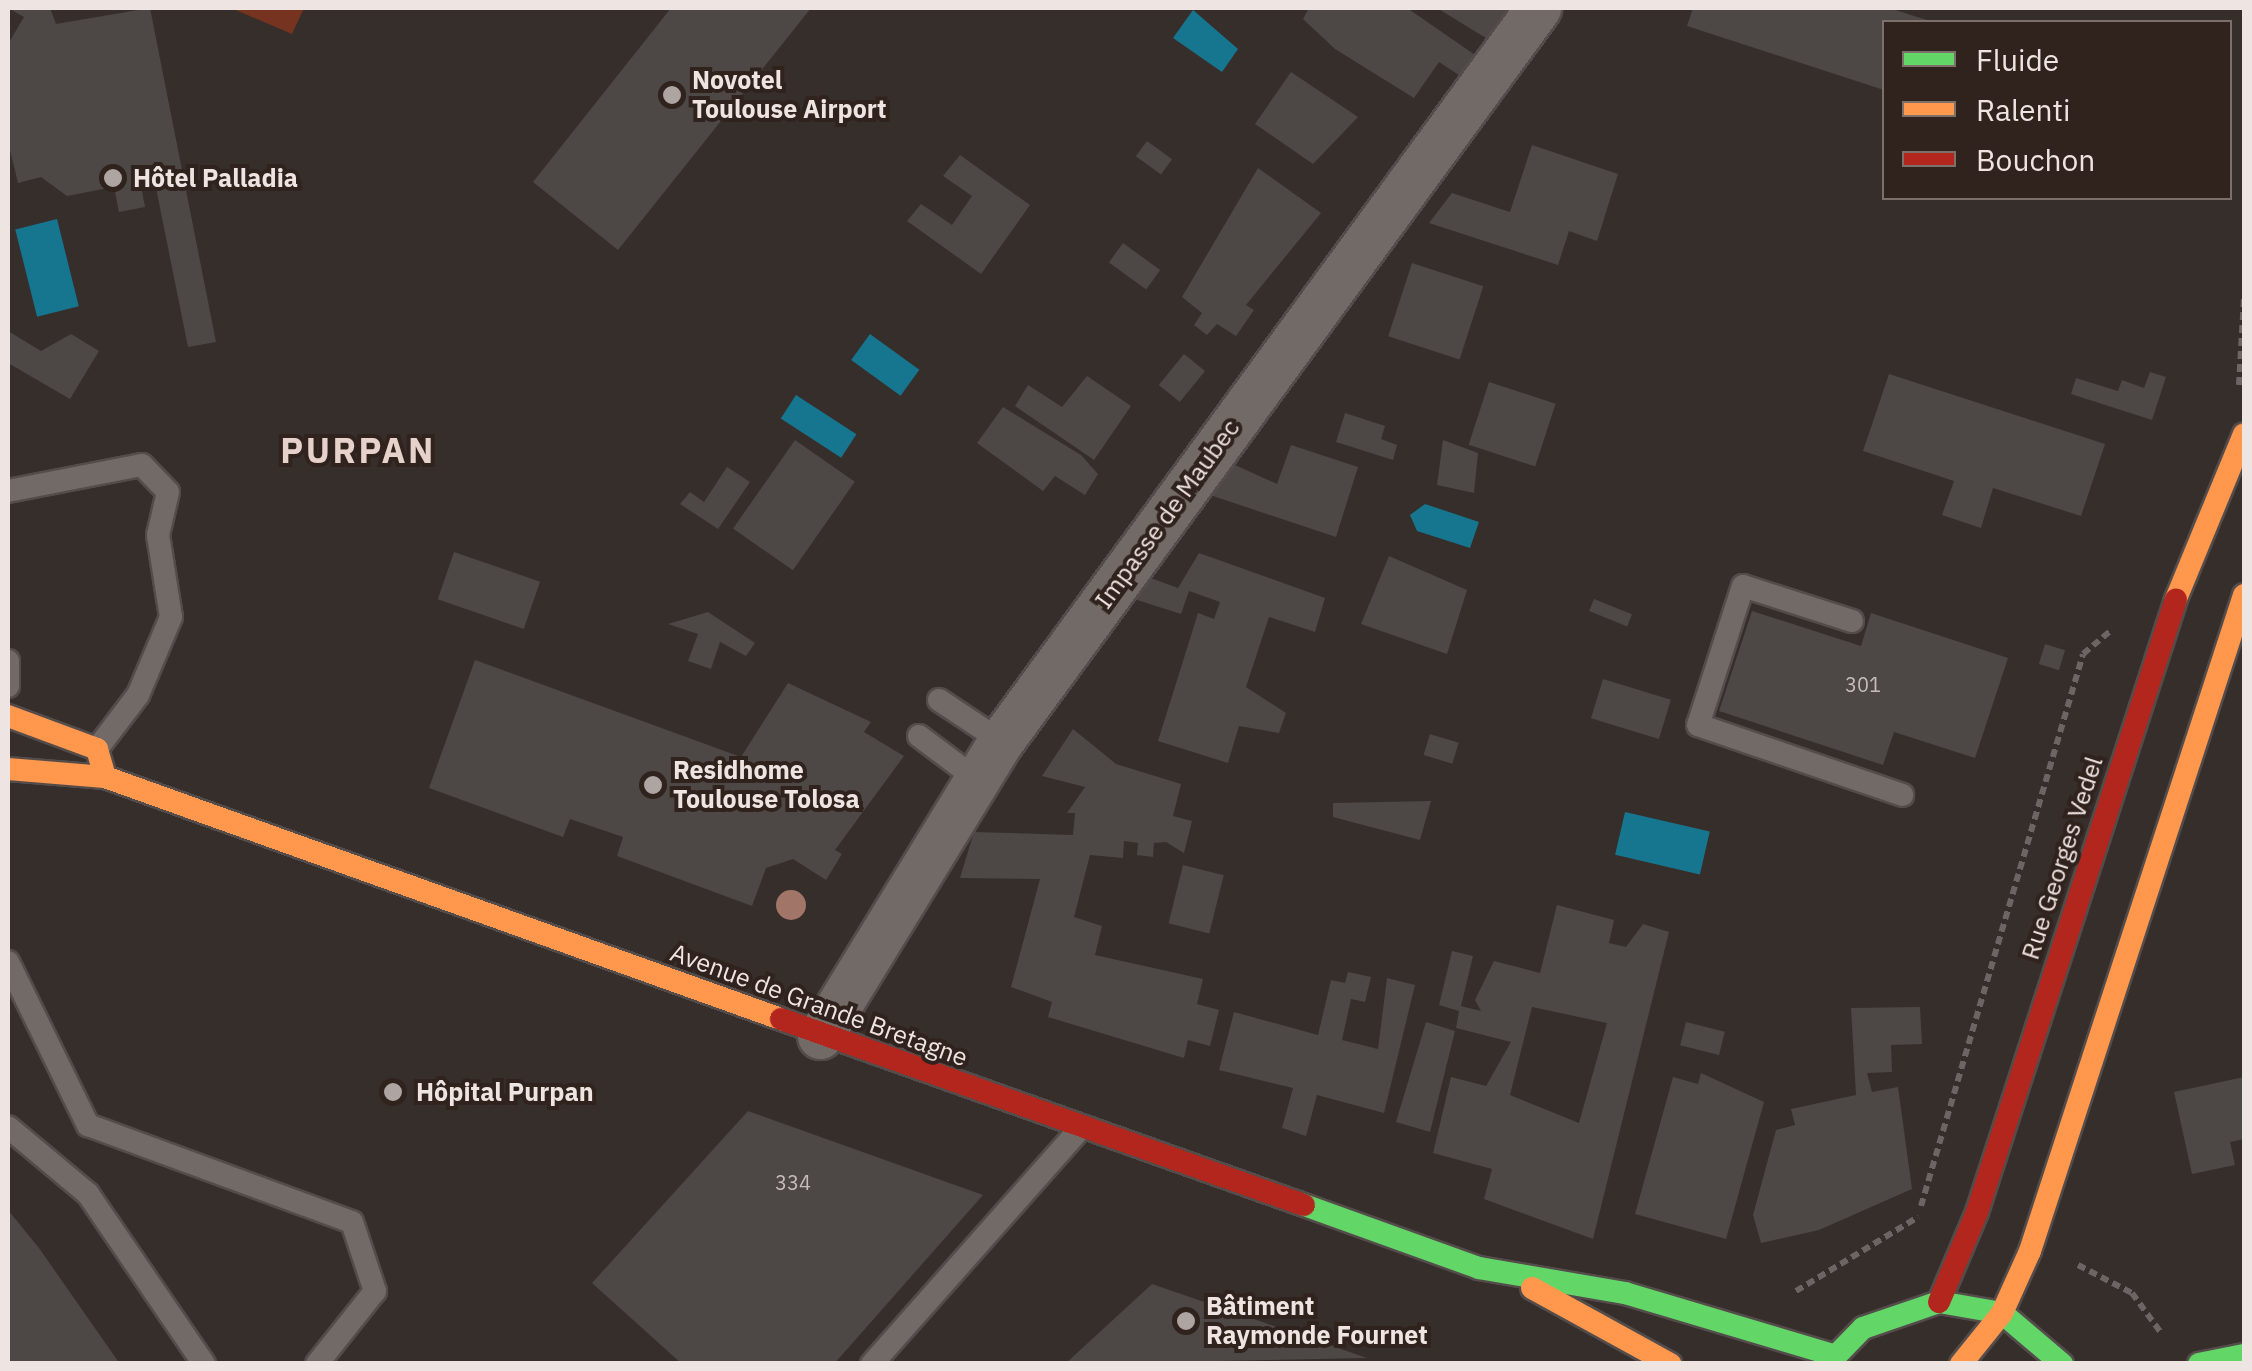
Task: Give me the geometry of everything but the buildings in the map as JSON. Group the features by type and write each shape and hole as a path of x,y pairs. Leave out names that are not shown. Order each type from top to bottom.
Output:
{"main road":[{"name":"Rue Georges Vedel","path":"1939,1302 1977,1212 2193,547 2244,434"},
{"path":"1961,1364 2002,1314 2243,605"},
{"path":"8,716 96,749 106,778"},
{"name":"Avenue de Grande Bretagne","path":"8,769 106,778 820,1036 1516,1278 1670,1364"},
{"name":"Avenue de Grande Bretagne","path":"1516,1278 1624,1292 1830,1359"},
{"path":"1830,1359 1875,1322 1939,1302 2002,1314 2062,1364"},
{"path":"2199,1364 2244,1355"}],"street":[{"name":"Impasse de Maubec","path":"820,1036 1000,740 1538,8"}],"lane":[{"path":"8,491 142,464 168,492 158,536 170,616 138,695 96,749"},
{"path":"1852,621 1743,586 1698,725 1902,795"},
{"path":"8,661 8,686"},
{"path":"938,700 1000,740"},
{"path":"919,736 975,778"},
{"path":"8,962 88,1125 352,1222 375,1291 317,1364"},
{"path":"8,1127 88,1194 204,1364"},
{"path":"872,1364 1082,1127"}],"path":[{"path":"2241,377 2244,298"},
{"path":"1790,1294 1918,1217"},
{"path":"2089,1269 2132,1293 2162,1330"}],"shaded area":[{"path":"231,8 304,8 292,34"}],"water":[{"path":"1193,10 1238,49 1222,72 1173,38"},
{"path":"57,219 79,306 37,317 15,229"},
{"path":"870,334 919,370 901,396 851,360"},
{"path":"796,395 856,434 841,458 781,418"},
{"path":"1425,504 1479,522 1470,548 1417,531 1410,515"},
{"path":"1625,812 1710,832 1700,874 1615,855"}],"traffic: fast":[{"path":"1304,1205 1479,1268 1625,1293 1833,1355"},
{"path":"1828,1364 1863,1328 1939,1302 2002,1313 2062,1364"},
{"path":"2199,1364 2244,1355"}],"traffic: slow":[{"path":"2176,599 2244,434"},
{"path":"1961,1364 2002,1313 2030,1251 2244,595"},
{"path":"8,716 97,749 105,777"},
{"path":"8,769 105,777 781,1019"},
{"path":"1532,1288 1670,1364"}],"traffic: jam":[{"path":"1939,1302 1977,1212 2176,599"},
{"path":"781,1019 1304,1205"}],"place":[{"name":"Novotel Toulouse Airport","path":"672,95"},
{"name":"Hôtel Palladia","path":"113,178"},
{"name":"Residhome Toulouse Tolosa","path":"653,785"},
{"name":"Hôpital Purpan","path":"393,1092"},
{"name":"Bâtiment Raymonde Fournet","path":"1186,1321"}],"district":[{"name":"PURPAN","path":"358,450"}]}
